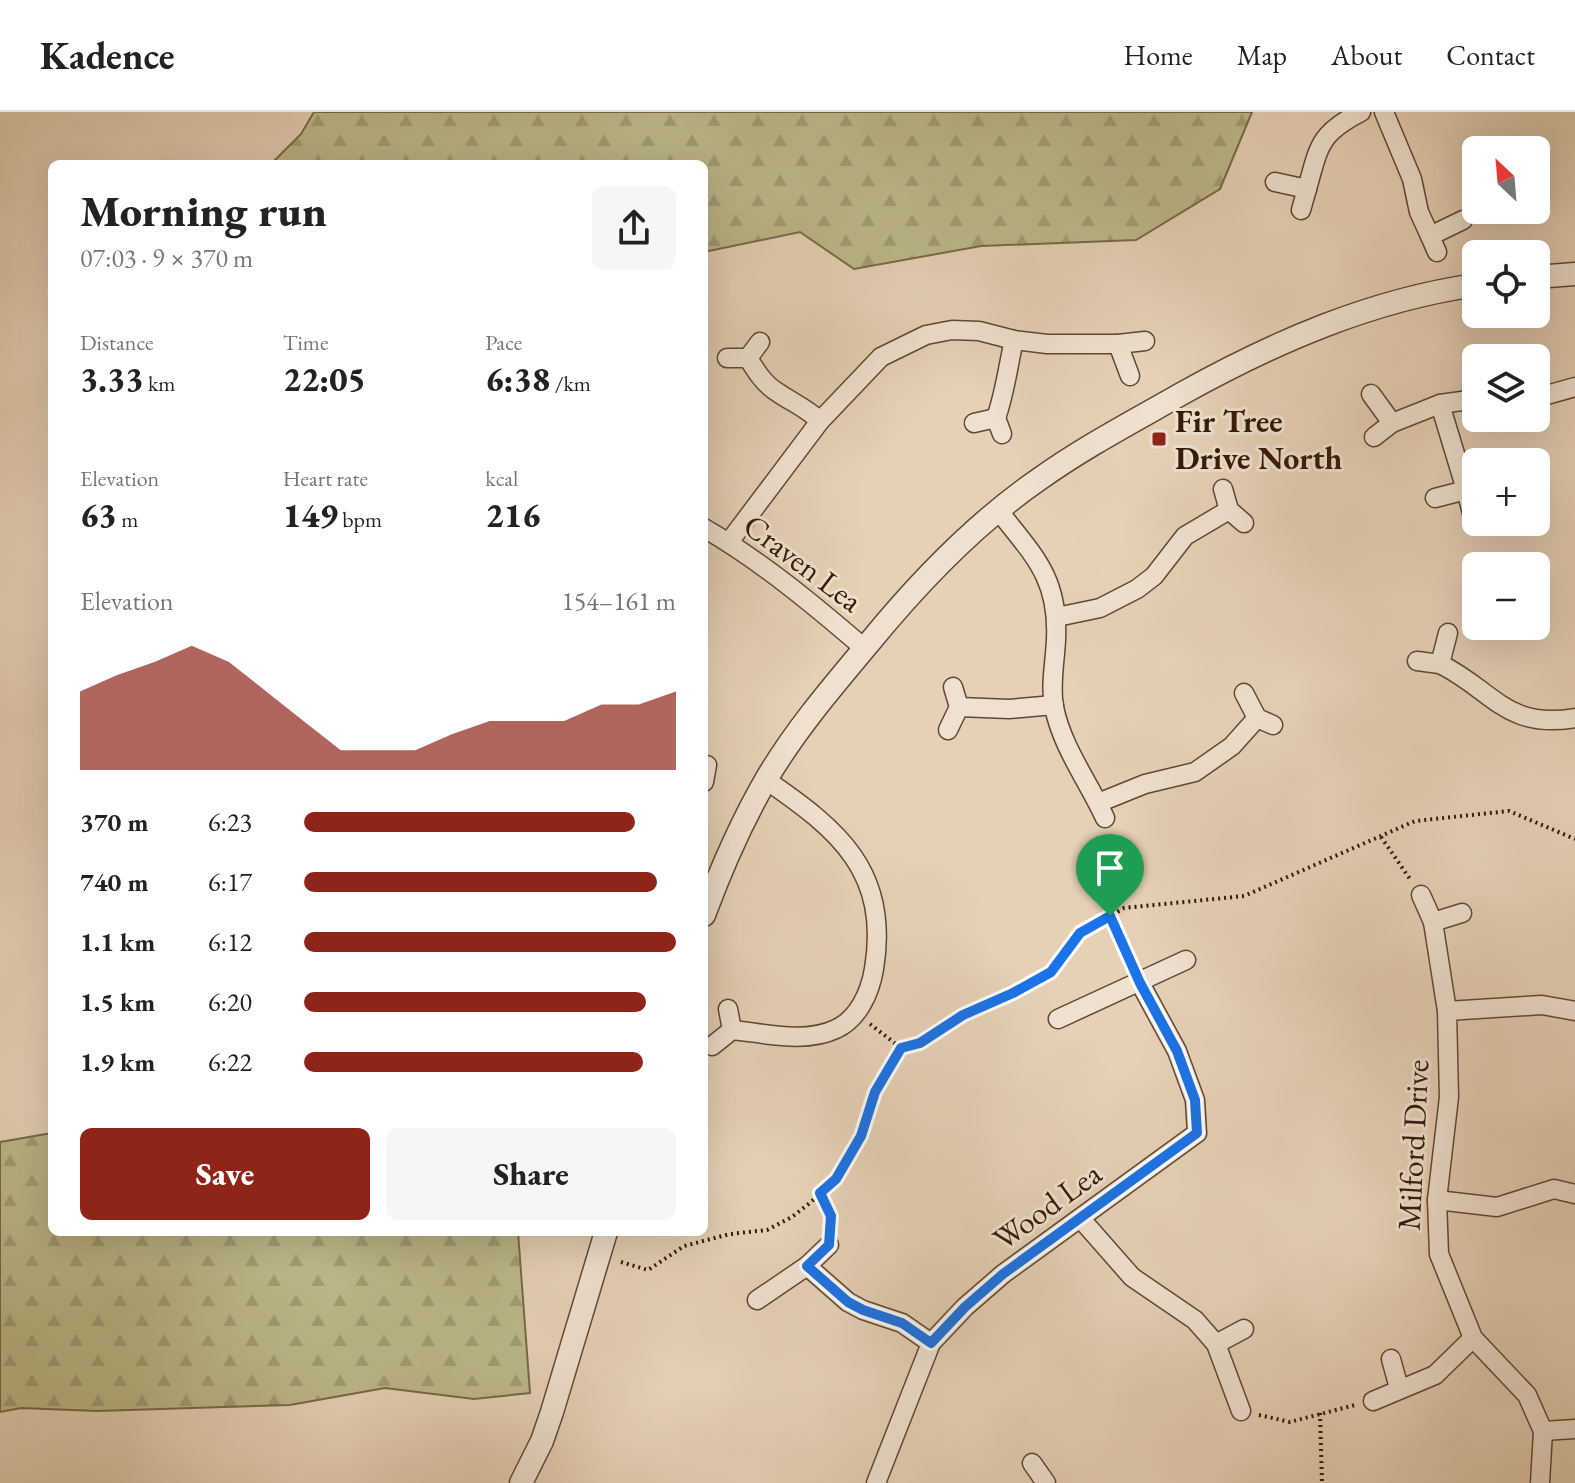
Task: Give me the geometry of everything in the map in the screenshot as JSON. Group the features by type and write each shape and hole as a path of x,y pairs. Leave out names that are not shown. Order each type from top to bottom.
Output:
{"street":[{"path":"1301,210 1319,146 1326,135 1361,112"},
{"path":"1384,112 1412,179 1419,212 1434,244 1462,221"},
{"path":"1275,182 1307,189"},
{"path":"1550,276 1575,274"},
{"path":"708,906 766,780 829,690 908,596 998,510 1037,480 1132,422 1277,345 1384,304 1462,288"},
{"path":"729,542 820,421 862,374 901,345 926,335 952,330 979,331 1047,344 1145,341"},
{"path":"974,423 999,426 1014,340"},
{"path":"748,358 760,342"},
{"path":"1118,344 1130,376"},
{"path":"727,358 748,358"},
{"path":"748,358 759,376 774,391 806,407 820,421"},
{"path":"1550,394 1575,387"},
{"path":"1371,394 1392,423"},
{"path":"1374,437 1392,423 1440,404 1462,401"},
{"path":"1440,404 1462,477"},
{"path":"1223,489 1229,510 1244,523"},
{"path":"1435,498 1462,491"},
{"path":"998,510 1043,568 1052,588 1057,617 1054,705 1063,738 1101,810 1145,784 1195,772 1265,721 1244,693"},
{"path":"1057,617 1100,608 1137,589 1154,576 1185,536 1229,510"},
{"name":"Craven Lea","path":"708,530 729,542 864,648"},
{"path":"1440,664 1448,633"},
{"path":"1417,661 1440,664 1521,716 1540,720 1575,718"},
{"path":"948,730 959,707 953,687"},
{"path":"959,707 1009,709 1054,705"},
{"path":"712,1046 732,1030 809,1036 837,1029 856,1013 869,989 876,956 876,917 866,882 847,847 820,818 766,780"},
{"name":"Milford Drive","path":"1421,895 1433,922 1447,1011 1449,1097 1437,1200 1439,1254 1473,1338 1527,1395 1543,1431 1540,1483"},
{"path":"1433,922 1462,913"},
{"path":"1058,1019 1186,960"},
{"name":"Wood Lea","path":"876,1483 931,1343 965,1307 1003,1274 1197,1133 1195,1100 1177,1051 1140,983"},
{"path":"1447,1011 1542,1005 1575,1011"},
{"path":"728,1009 732,1030"},
{"path":"1437,1200 1497,1207 1554,1189 1575,1194"},
{"path":"1081,1219 1132,1277 1195,1320 1216,1344 1241,1411"},
{"path":"521,1483 542,1441 552,1412 605,1236"},
{"path":"757,1300 807,1266 829,1245"},
{"path":"807,1266 848,1302 902,1323 931,1343"},
{"path":"1216,1344 1244,1329"},
{"path":"1373,1401 1435,1375 1473,1338"},
{"path":"1391,1359 1399,1388"},
{"path":"1543,1431 1575,1429"},
{"path":"1032,1463 1046,1483"}],"path":[{"path":"1101,810 1098,871 1110,916 1140,983"},
{"path":"599,1255 648,1270 684,1246 730,1234 767,1230 792,1217 836,1179 861,1136 875,1092 901,1048 920,1043 963,1015 1051,972 1080,933 1124,908 1244,896 1415,821 1509,811 1575,839"},
{"path":"1381,837 1421,895"},
{"path":"856,1013 901,1048"},
{"path":"820,1193 831,1216 829,1245"},
{"path":"1241,1411 1290,1422 1373,1401"},
{"path":"1320,1413 1322,1483"}],"green space":[{"path":"314,112 1252,112 1220,189 1136,240 981,246 854,269 800,232 708,251 708,160 275,160 301,134"},
{"path":"48,1134 48,1236 518,1236 530,1393 474,1399 385,1388 290,1405 97,1411 21,1408 0,1412 0,1142"}],"place":[{"name":"Fir Tree Drive North","path":"1159,439"}],"route":[{"path":"1110,916 1140,983 1177,1051 1195,1100 1197,1133 1003,1274 965,1307 931,1343 893,1318 863,1310 848,1302 807,1266 829,1245 831,1216 820,1193 836,1179 861,1136 875,1092 901,1048 920,1043 963,1015 1051,972 1080,933 1110,916"}]}
